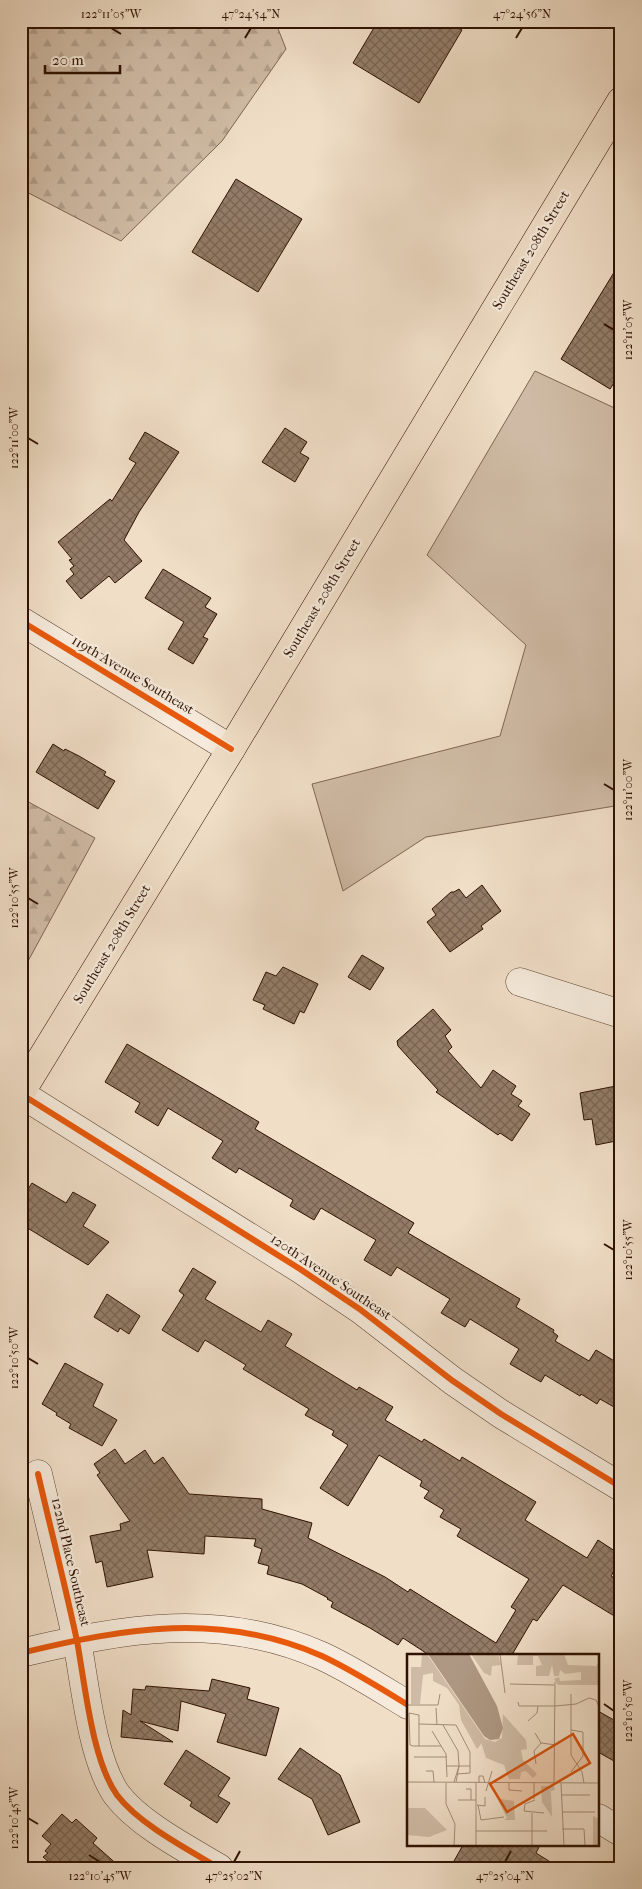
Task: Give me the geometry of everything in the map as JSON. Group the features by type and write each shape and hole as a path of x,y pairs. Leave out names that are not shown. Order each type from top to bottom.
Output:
{"main road":[{"name":"Southeast 208th Street","path":"21,1093 231,749 621,101"}],"street":[{"name":"119th Avenue Southeast","path":"21,621 231,749"},
{"path":"520,982 621,1014"},
{"name":"120th Avenue Southeast","path":"21,1093 300,1269 362,1310 453,1381 621,1487"},
{"name":"122nd Place Southeast","path":"38,1474 76,1640 97,1746 110,1784 132,1811 173,1840 218,1868"},
{"path":"21,1653 76,1640 157,1628 190,1627 270,1638 322,1656 407,1704"},
{"path":"600,1819 621,1832"}],"green space":[{"path":"21,21 275,21 286,49 222,141 121,241 21,189"},
{"path":"535,371 621,411 621,805 426,837 343,891 312,784 500,736 526,645 427,555"},
{"path":"21,798 95,838 21,974"}],"building":[{"path":"378,21 447,21 462,30 419,103 353,63"},
{"path":"236,179 302,219 258,292 192,252"},
{"path":"621,261 621,372 610,389 561,359"},
{"path":"285,428 307,442 300,453 309,458 295,482 262,462"},
{"path":"145,432 179,452 139,512 124,540 142,561 115,583 109,576 81,599 66,581 74,574 70,569 74,566 69,560 72,559 58,542 110,499 112,501 136,463 129,459"},
{"path":"163,569 211,598 205,607 217,614 203,637 208,639 193,664 168,649 184,622 145,598"},
{"path":"53,744 64,751 65,749 79,756 106,772 104,775 115,781 98,809 36,772"},
{"path":"482,885 501,911 481,926 483,929 450,952 427,922 436,915 432,909 451,892 459,889 466,898"},
{"path":"362,955 384,968 370,990 348,977"},
{"path":"283,967 318,984 304,1013 300,1011 294,1024 263,1009 265,1005 253,1000 266,972 276,976"},
{"path":"433,1009 451,1030 445,1036 452,1047 448,1051 481,1088 493,1070 516,1086 511,1094 522,1101 518,1106 530,1114 512,1141 500,1133 498,1135 436,1092 438,1090 398,1046 397,1041"},
{"path":"127,1044 259,1122 255,1129 414,1223 408,1233 520,1299 516,1307 554,1330 553,1332 558,1336 555,1341 589,1361 596,1350 621,1365 621,1411 600,1399 597,1404 581,1394 580,1396 545,1375 541,1382 510,1364 519,1349 470,1319 465,1327 441,1313 450,1299 397,1267 391,1276 364,1260 376,1240 321,1208 314,1220 290,1206 293,1200 239,1168 236,1173 212,1158 223,1141 168,1108 158,1126 135,1112 140,1103 105,1082"},
{"path":"616,1086 617,1091 619,1090 621,1101 621,1140 596,1145 592,1119 584,1120 580,1093"},
{"path":"32,1183 66,1203 73,1192 96,1205 83,1226 109,1242 88,1265 21,1224 21,1200"},
{"path":"193,1268 216,1282 205,1299 261,1332 268,1320 292,1334 285,1346 357,1390 359,1387 393,1407 385,1420 422,1442 424,1439 460,1461 462,1457 536,1502 525,1520 587,1558 598,1540 621,1555 621,1559 611,1576 621,1582 621,1620 563,1585 537,1621 533,1619 513,1653 515,1654 427,1654 403,1638 398,1645 331,1607 333,1602 328,1598 302,1584 267,1574 269,1566 258,1563 262,1549 254,1546 256,1539 205,1536 204,1554 147,1550 153,1577 107,1587 102,1561 96,1563 90,1536 121,1530 120,1524 130,1521 97,1475 100,1473 94,1464 115,1449 125,1464 145,1450 154,1464 163,1457 189,1494 262,1499 262,1509 312,1523 308,1538 385,1577 408,1592 410,1589 496,1643 516,1610 511,1607 529,1579 457,1536 461,1529 440,1517 444,1510 424,1498 429,1491 420,1486 422,1481 379,1455 348,1506 320,1488 348,1445 332,1435 334,1431 305,1415 309,1409 243,1369 246,1365 205,1340 198,1352 162,1330 184,1295 179,1291"},
{"path":"107,1294 140,1316 129,1334 120,1328 118,1332 94,1317"},
{"path":"65,1363 103,1384 93,1406 117,1420 102,1446 69,1428 71,1424 42,1404"},
{"path":"212,1679 250,1688 247,1699 279,1708 266,1756 217,1742 226,1714 181,1701 178,1731 140,1721 173,1742 121,1737 123,1710 131,1715 133,1689 145,1690 146,1686 209,1691"},
{"path":"600,1712 621,1724 621,1765 600,1753"},
{"path":"300,1748 340,1775 360,1822 328,1835 312,1799 278,1779"},
{"path":"186,1750 230,1778 218,1796 230,1803 217,1823 190,1806 192,1802 164,1784"},
{"path":"62,1814 72,1823 76,1819 97,1838 93,1843 121,1868 56,1868 43,1857 48,1853 45,1851 51,1844 42,1836"},
{"path":"462,1846 540,1846 536,1853 560,1868 467,1868 454,1861"}],"cycle path":[{"path":"21,621 231,749"},
{"path":"21,1094 300,1269 361,1310 453,1381 501,1414 621,1487"},
{"path":"38,1474 77,1641 95,1742 108,1780 126,1806 138,1816 178,1844 219,1868"},
{"path":"21,1653 135,1631 172,1628 247,1633 284,1642 322,1656 355,1673 407,1704"}]}
